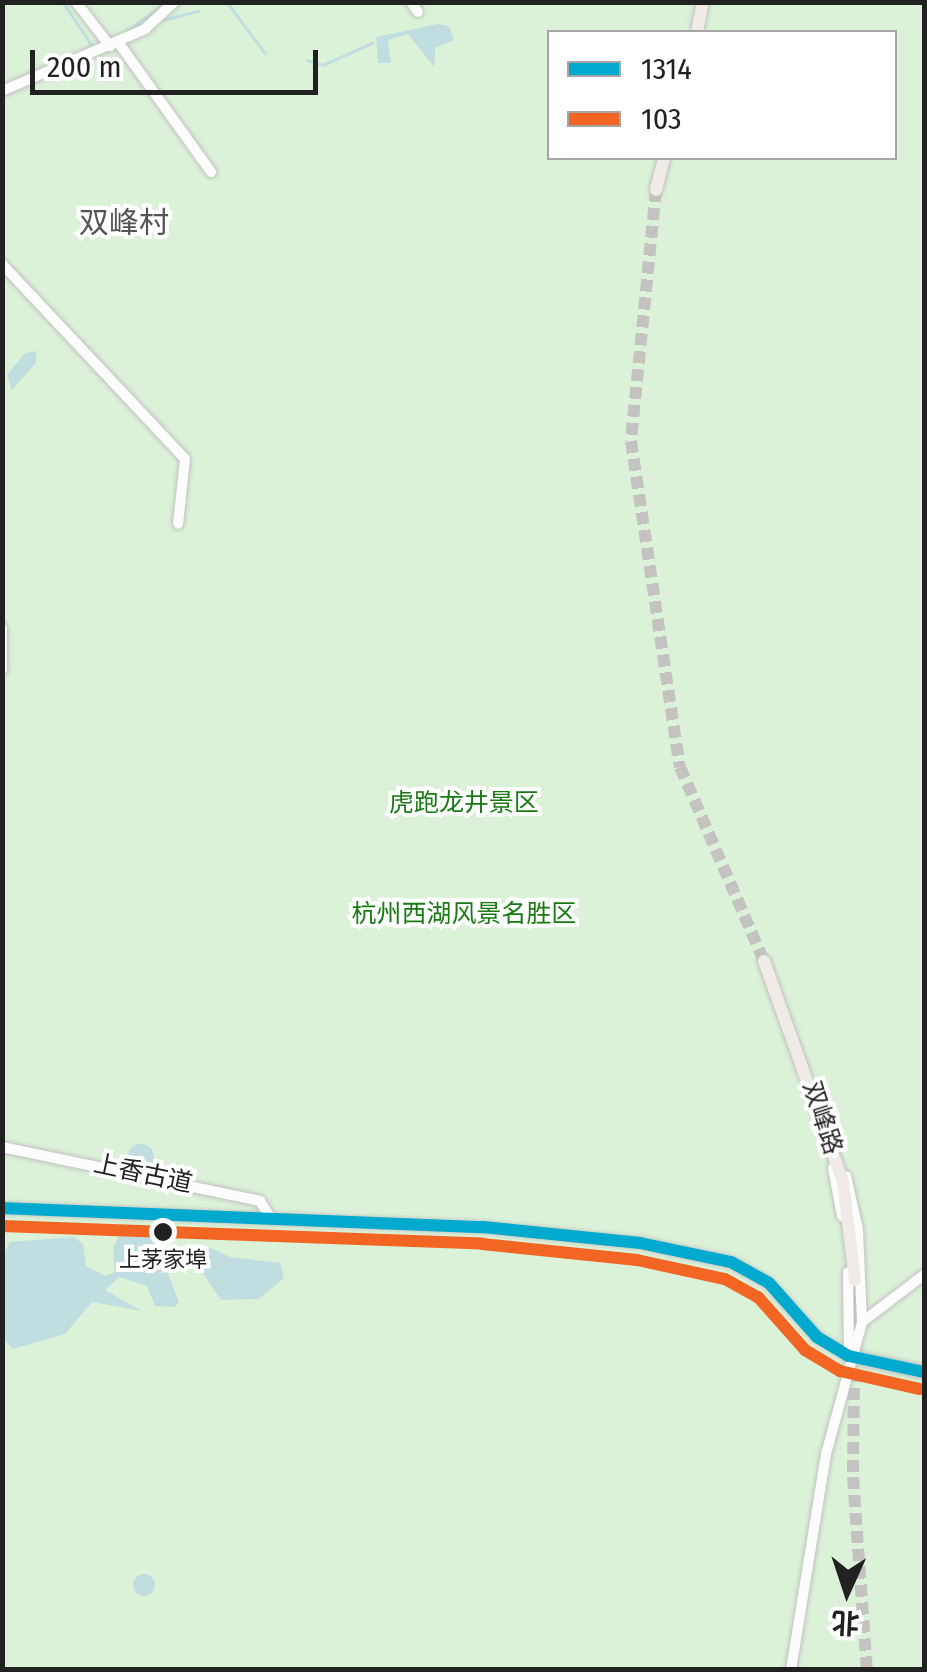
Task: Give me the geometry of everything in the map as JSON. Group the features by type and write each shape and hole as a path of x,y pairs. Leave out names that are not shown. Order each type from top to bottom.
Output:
{"main road":[{"path":"697,30 703,2"},
{"path":"656,190 664,160"},
{"name":"双峰路","path":"764,962 843,1182 855,1280"},
{"path":"848,1356 924,1372"}],"street":[{"path":"76,2 211,172"},
{"path":"2,91 156,19 174,2"},
{"path":"2,264 185,459 178,524"},
{"path":"2,628 2,670"},
{"path":"828,1136 851,1190 858,1229 862,1322 848,1356"},
{"path":"791,1670 848,1356 846,1239 828,1136"},
{"name":"上香古道","path":"2,1146 260,1200 272,1220"},
{"path":"2,1208 483,1227 640,1242 731,1262 769,1283 818,1337 848,1356"},
{"path":"862,1322 924,1275"}],"green space":[{"name":"虎跑龙井景区","path":"3,3 924,3 924,1669 3,1670"}],"water":[{"path":"438,24 449,26 454,40 435,48 434,67 408,34 388,40 391,63 378,63 376,37"},
{"path":"36,351 36,363 12,390 7,375 25,353"},
{"path":"141,1144 150,1148 154,1157 150,1166 141,1170 132,1166 128,1157 132,1148"},
{"path":"122,1227 162,1232 158,1248 179,1302 174,1307 155,1306 147,1286 119,1277 105,1290 142,1311 92,1302 65,1334 13,1349 3,1339 3,1255 10,1242 74,1237 83,1244 86,1266 106,1276 115,1272 113,1249"},
{"path":"209,1247 230,1257 280,1263 284,1278 259,1299 221,1300 198,1266 199,1252"},
{"path":"140,1574 148,1574 155,1585 148,1596 140,1596 133,1589 133,1581"}],"waterway":[{"path":"63,2 93,47"},
{"path":"127,31 166,2"},
{"path":"227,2 265,53"},
{"path":"162,20 198,11"},
{"path":"307,60 323,65 372,43"}],"tunnel":[{"path":"656,190 631,441 680,767 764,961"},
{"path":"855,1280 853,1477 867,1670"}],"transit line":[{"name":"1314","path":"2,1208 483,1227 640,1243 731,1262 769,1283 817,1337 849,1356 924,1372"},
{"name":"103","path":"2,1226 482,1244 637,1260 725,1279 758,1297 805,1350 840,1371 920,1389"}],"place":[{"name":"上茅家埠","path":"163,1232"}],"district":[{"name":"双峰村","path":"124,223"}],"park label":[{"name":"杭州西湖风景名胜区","path":"464,914"}]}
